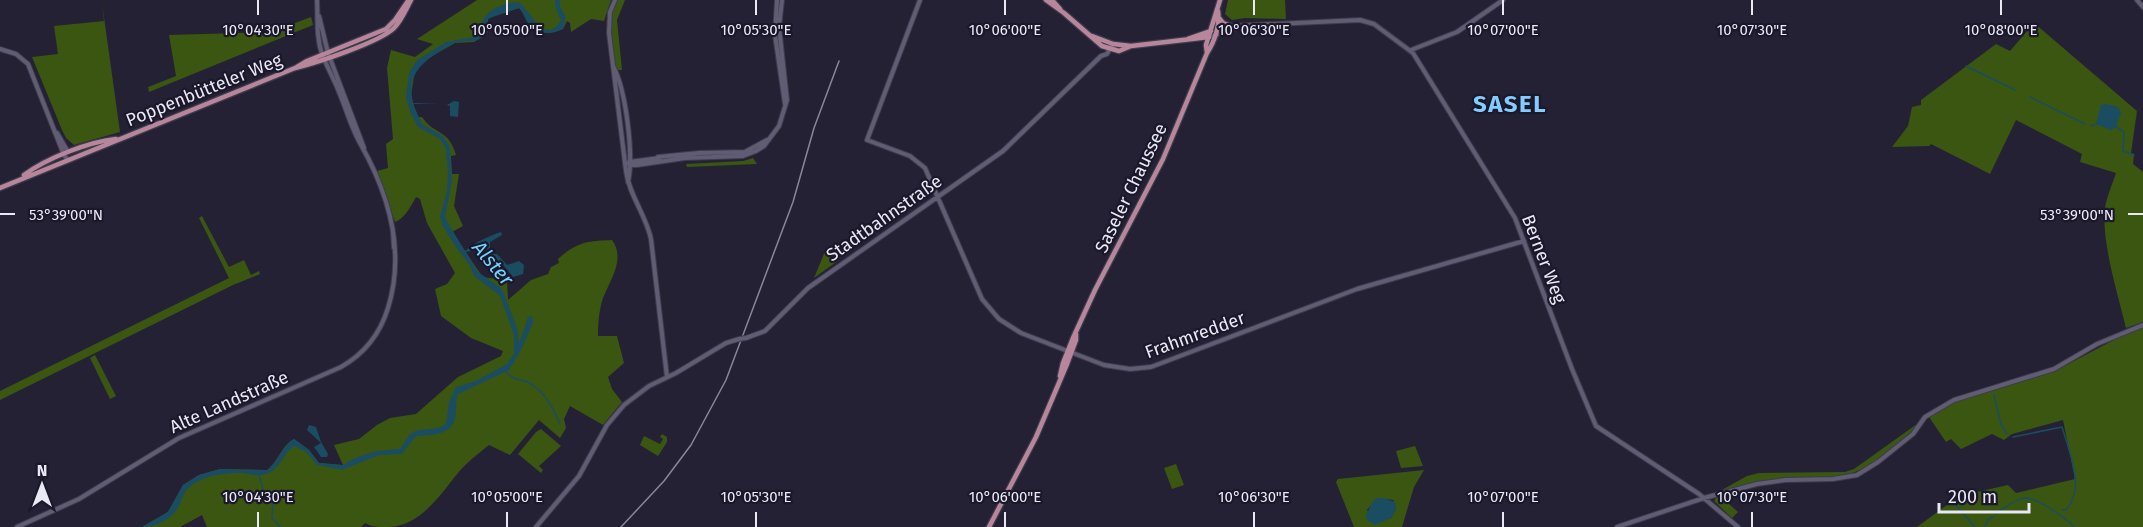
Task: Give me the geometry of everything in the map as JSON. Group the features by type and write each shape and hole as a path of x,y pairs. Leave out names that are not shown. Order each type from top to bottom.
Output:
{"main road":[{"name":"Poppenbütteler Weg","path":"0,188 35,169 66,156 124,138 307,61 389,32 399,23 410,0"},
{"path":"1046,0 1092,36 1109,46"},
{"path":"1052,0 1060,9"},
{"name":"Saseler Chaussee","path":"1207,52 1209,37 1214,32 1220,0"},
{"name":"Saseler Chaussee","path":"989,527 1026,458 1095,291 1165,154 1207,52 1219,18 1218,11"},
{"path":"1219,18 1231,26"},
{"name":"Stadtbahnstraße","path":"1109,46 1121,50 1131,46 1186,39 1214,32"},
{"name":"Stadtbahnstraße","path":"1186,39 1200,40 1209,37"}],"street":[{"name":"Alte Landstraße","path":"17,527 81,497 178,438 350,362 368,346 384,320 392,293 396,257 393,231 387,207 364,148 360,144 319,35 317,0"},
{"path":"615,0 609,21 613,65 629,163"},
{"path":"629,163 744,156 764,146 779,126 787,97 779,27 780,0"},
{"name":"Frahmredder","path":"920,0 867,140 918,161 928,172 974,281 988,307 999,319 1012,328 1070,352 1116,368 1151,368 1357,289 1524,241"},
{"path":"1411,50 1457,32 1503,0"},
{"path":"2137,0 2143,7"},
{"name":"Stadtbahnstraße","path":"1214,32 1231,26 1354,20 1371,23 1411,50"},
{"name":"Stadtbahnstraße","path":"1214,32 1244,26"},
{"name":"Stadtbahnstraße","path":"536,527 579,476 616,412 642,390 726,343 765,331 807,288 1003,151 1101,57 1107,54 1109,46"},
{"path":"0,49 16,54 28,64 66,156"},
{"name":"Berner Weg","path":"1411,50 1515,218 1585,404 1596,426 1704,498"},
{"path":"613,65 621,81 631,153 628,182 647,224 651,239 667,378"},
{"path":"731,156 756,150"},
{"path":"629,163 636,160 699,153 745,152"},
{"path":"631,153 636,160"},
{"path":"658,157 670,159"},
{"path":"1617,527 1704,498 1773,481 1833,479 1857,475 1878,462 1913,434 1925,417 1954,400 2054,369 2097,344 2143,325"},
{"path":"1704,498 1738,527"}],"green space":[{"path":"477,0 611,0 604,21 591,19 571,32 570,23 567,21 563,29 559,31 545,33 537,31 528,23 519,8 492,17 488,19 488,32 474,42 455,43 427,59 418,67 415,71 411,95 417,117 422,117 431,127 445,136 456,155 451,156 452,174 459,174 454,206 463,226 452,232 482,276 507,280 508,300 531,280 548,274 551,267 559,263 558,259 571,249 589,242 612,240 616,247 617,262 603,298 598,336 617,336 624,363 608,377 612,389 622,402 603,425 570,406 564,419 566,428 560,438 539,420 510,455 489,445 461,469 428,509 399,526 378,527 365,523 361,527 207,527 202,515 180,527 142,527 168,512 183,485 199,475 220,469 267,470 286,445 294,439 309,450 319,463 343,465 334,445 359,439 390,418 416,414 458,377 501,356 503,351 471,338 441,316 435,289 447,284 455,273 427,223 420,199 416,197 405,215 395,222 377,171 388,168 386,144 393,139 387,68 391,50 415,57 433,44 417,39"},
{"path":"617,0 625,0 617,20 622,70 618,70 615,66 611,32 612,16"},
{"path":"1228,0 1285,0 1286,19 1232,20 1225,14"},
{"path":"102,3 120,132 74,145 66,138 62,130 32,57 58,54 54,26 104,21"},
{"path":"311,17 313,25 149,92 148,87 176,76 169,35 271,32"},
{"path":"2034,23 2137,111 2131,153 2134,154 2133,164 2143,172 2143,322 2126,328 2111,268 2104,222 2105,208 2116,173 2080,162 2082,154 2016,120 1990,174 1931,144 1929,146 1892,147 1908,126 1912,107 1921,105 1921,100 1996,44 2010,51"},
{"path":"753,158 757,164 687,167 686,164 743,161"},
{"path":"202,216 229,267 244,260 251,275 259,271 260,274 233,285 0,400 0,391 229,278 199,218"},
{"path":"826,249 839,260 814,278"},
{"path":"2143,328 2143,527 1917,527 1959,496 2008,485 2016,493 2075,479 2063,420 2012,434 2004,440 1992,434 1961,449 1951,439 1946,442 1929,417 1956,401 2053,372 2127,333"},
{"path":"95,355 116,396 110,399 90,358"},
{"path":"1919,424 1902,442 1882,458 1847,475 1770,480 1720,493 1747,476 1759,473 1845,472 1854,469"},
{"path":"541,429 561,446 539,466 543,470 541,473 518,454"},
{"path":"662,434 667,437 667,442 658,456 640,445 644,436 660,444 663,439 660,437"},
{"path":"1415,446 1423,466 1401,468 1396,451"},
{"path":"1176,464 1184,485 1172,489 1164,468"},
{"path":"1424,470 1414,487 1402,527 1354,527 1336,482 1338,479","holes":["1378,498 1393,500 1396,509 1391,518 1376,523 1367,510"]},
{"path":"1729,495 1729,504 1738,512 1732,518 1714,501 1716,498"}],"water":[{"name":"Alster","path":"555,0 560,0 560,7 566,17 563,29 550,33 537,31 528,23 519,8 488,19 488,32 481,38 475,41 455,43 427,60 414,78 413,103 439,103 413,104 422,124 443,136 450,147 452,181 445,218 465,251 501,232 502,235 490,242 490,248 485,251 486,254 497,254 507,265 519,261 524,265 523,274 513,277 500,261 492,264 492,261 488,261 481,249 466,252 478,272 501,288 518,331 519,344 528,317 532,316 533,323 509,370 458,394 455,419 449,429 438,434 416,436 402,454 379,455 342,470 317,465 306,452 294,446 277,467 266,474 228,473 209,477 192,485 184,493 177,509 169,518 153,526 142,527 168,512 183,485 199,475 220,469 267,470 275,463 286,445 294,439 309,450 319,463 343,465 376,451 400,449 415,431 446,424 449,402 456,387 476,381 507,364 514,353 514,335 500,296 474,276 469,264 443,226 440,217 447,191 446,149 440,139 418,127 411,114 406,98 409,73 417,60 446,42 479,36 484,19 488,14 506,4 520,3 539,25 550,30 561,20"},
{"path":"454,101 459,102 458,117 450,116 450,106 439,103 447,105"},
{"path":"2101,105 2118,107 2121,113 2116,127 2111,130 2096,124"},
{"path":"309,425 316,427 328,454 327,457 321,457 314,447 321,443 307,430"},
{"path":"1378,498 1395,502 1396,509 1391,518 1375,525 1367,520 1366,515 1373,501"}],"waterway":[{"path":"1966,66 2015,90"},
{"path":"2030,97 2085,124"},
{"path":"2091,126 2096,124"},
{"path":"2116,127 2124,132 2123,151 2134,155"},
{"path":"506,372 538,389 551,406 560,424"},
{"path":"1994,395 2001,424 2007,434"},
{"path":"2013,437 2062,427 2072,458 2075,481 2072,501 2066,510 2062,510"},
{"path":"259,475 263,489"},
{"path":"265,492 273,505 272,518 280,527"},
{"path":"1995,514 2013,502 2025,498 2037,501 2051,509 2074,527"},
{"path":"1954,503 1975,527"},
{"path":"1984,527 1993,517"}],"tram line":[{"path":"621,527 664,481 691,445 726,380 793,202 814,128 839,61"}],"district":[{"name":"SASEL","path":"1510,104"}]}
